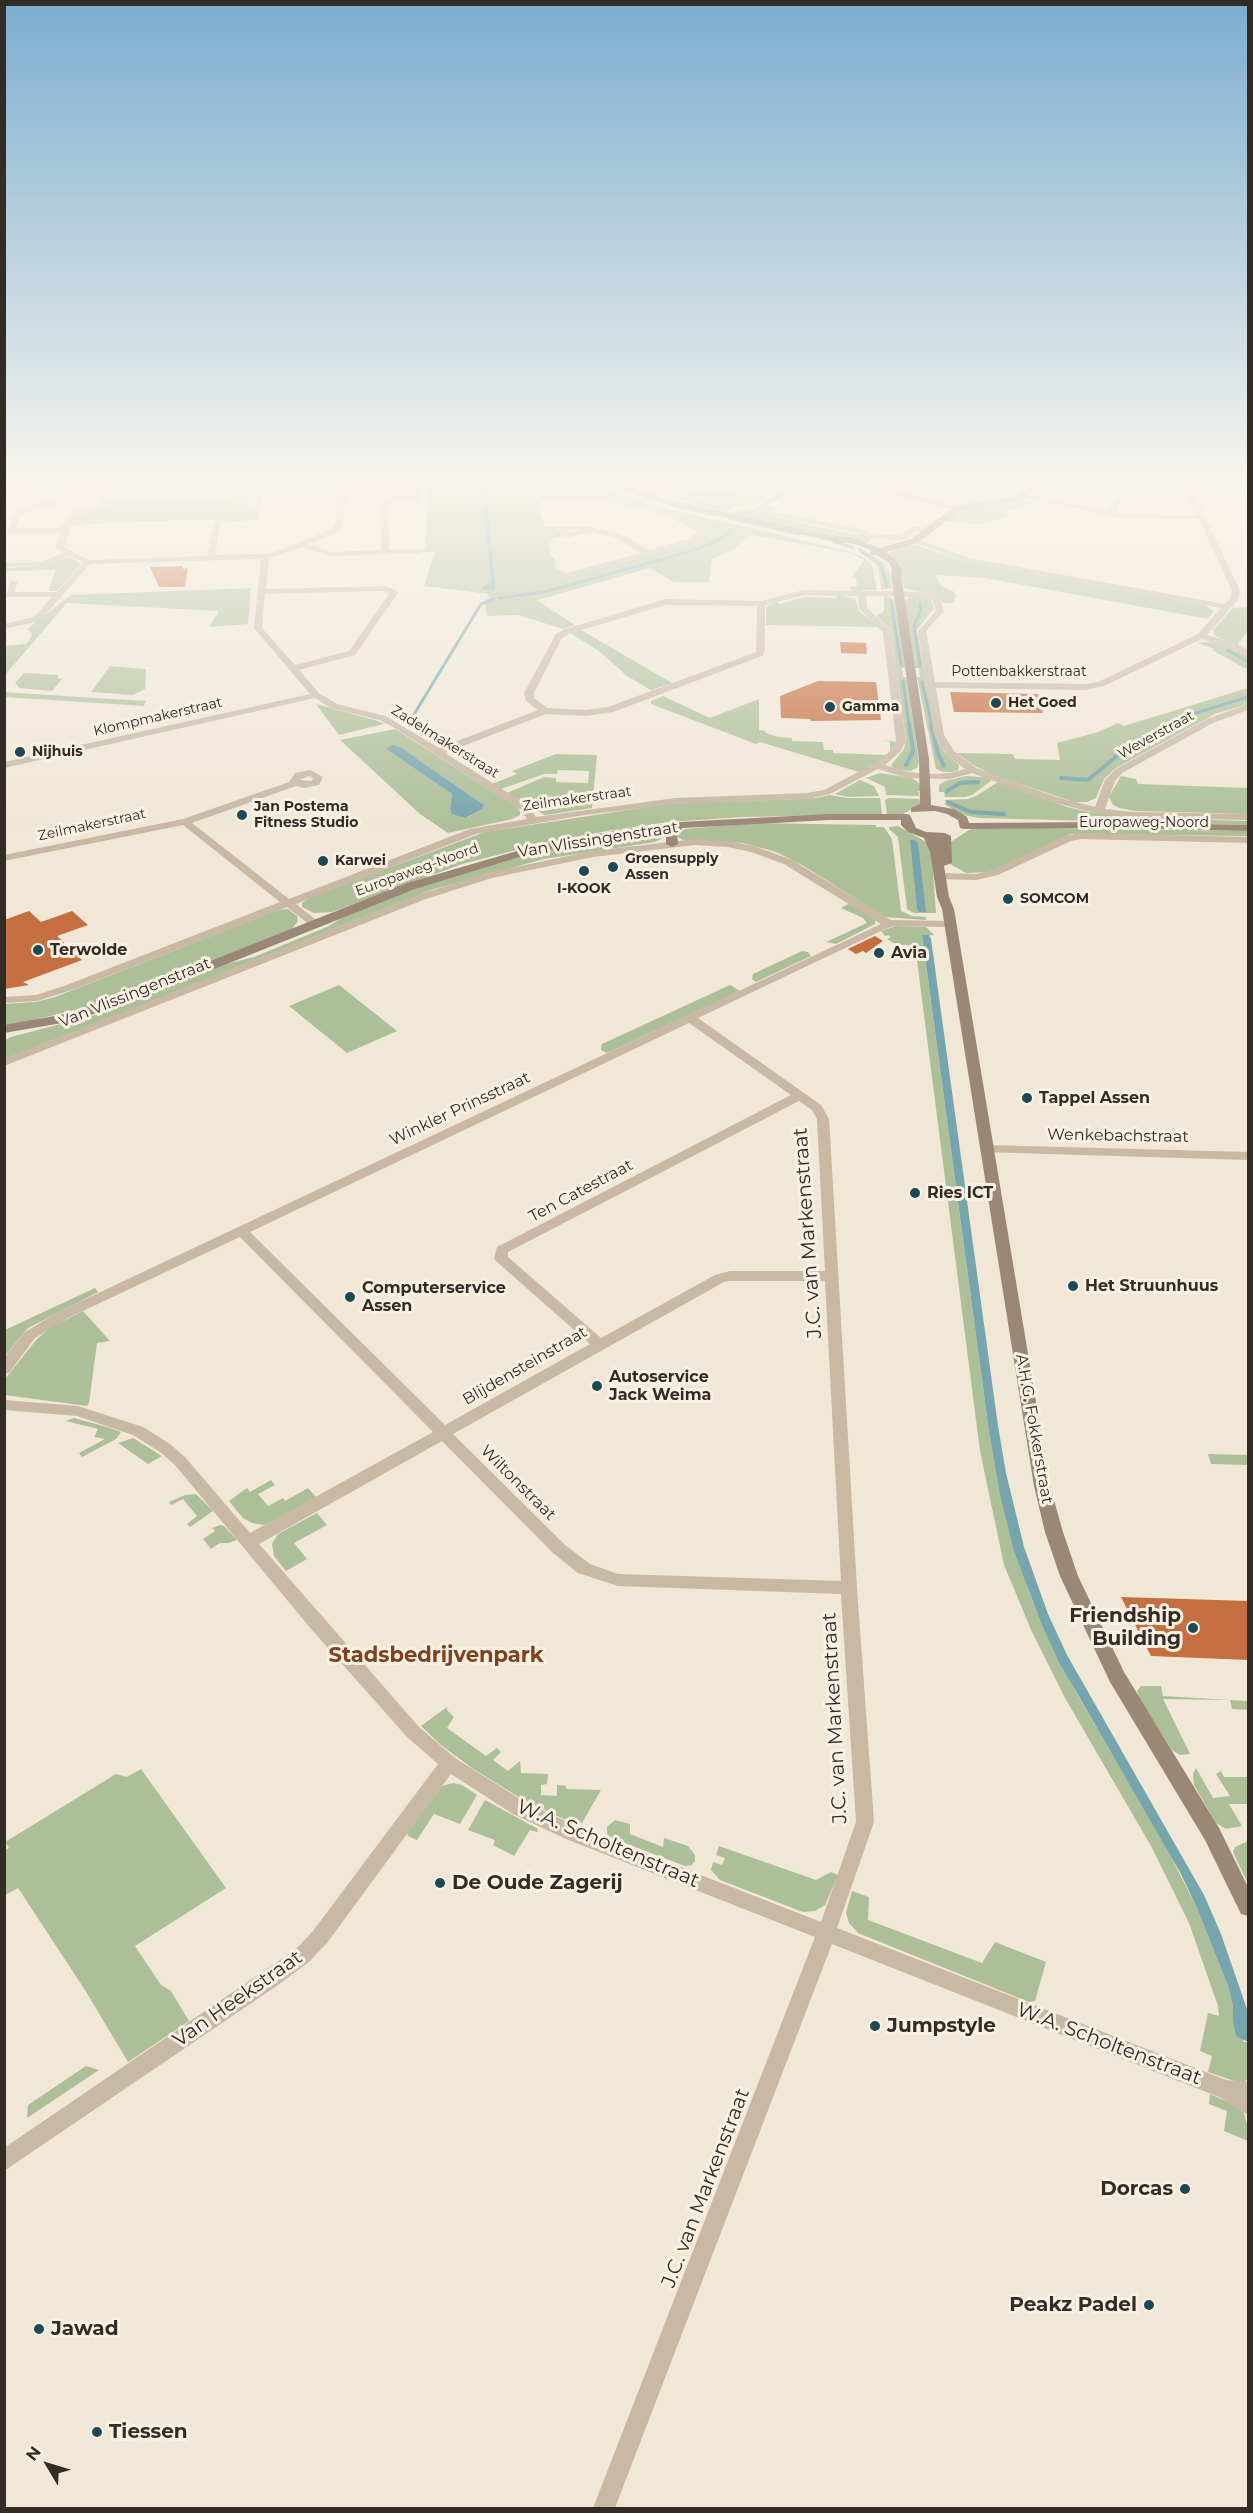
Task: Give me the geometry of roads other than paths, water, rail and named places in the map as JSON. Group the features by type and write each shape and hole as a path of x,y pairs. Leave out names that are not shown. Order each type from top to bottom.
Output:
{"street":[{"path":"4,627 37,619 56,597"},
{"name":"Zadelmakerstraat","path":"261,597 258,628 316,694 334,706 387,720 525,808 533,820"},
{"path":"295,668 352,654 391,597"},
{"path":"545,711 529,699 529,693 559,636 568,631 666,602 760,604 785,597"},
{"name":"Zeilmakerstraat","path":"4,1000 37,998 54,993 462,835 533,820 675,801 820,795 878,766 897,750 901,738 887,631 863,609 862,597"},
{"path":"899,597 927,776 926,804 923,808"},
{"path":"930,597 938,602 940,611 922,631 939,735 950,753 973,770"},
{"path":"1173,597 1227,607 1234,597"},
{"path":"438,753 545,711 610,710 754,656 762,649 760,604"},
{"name":"Pottenbakkerstraat","path":"932,684 1085,687 1101,684 1201,636 1227,607"},
{"path":"1201,636 1235,646 1248,653"},
{"name":"Klompmakerstraat","path":"4,765 316,694"},
{"name":"Weverstraat","path":"1099,811 1110,780 1119,771 1210,721 1248,707"},
{"path":"878,766 907,775 927,776 950,776 973,770"},
{"name":"Europaweg-Noord","path":"973,770 1052,798 1099,811 1133,815 1248,817"},
{"path":"927,776 941,808"},
{"name":"Zeilmakerstraat","path":"4,858 184,822 294,783"},
{"path":"923,808 941,808 954,812 963,822 958,833 928,836 915,832 906,821 912,812 923,808"},
{"name":"Europaweg-Noord","path":"4,1038 114,1004 434,878 506,856 571,841 680,825 800,819 906,821"},
{"path":"184,822 315,924"},
{"name":"Europaweg-Noord","path":"963,822 1248,828"},
{"path":"672,844 671,831 680,825"},
{"name":"A.H.G. Fokkerstraat","path":"928,836 936,852 943,876 1042,1488 1069,1576 1116,1677 1212,1834 1248,1906"},
{"name":"A.H.G. Fokkerstraat","path":"943,876 945,836"},
{"name":"Europaweg-Noord","path":"943,876 976,877 994,873 1068,838 1081,836 1248,840"},
{"name":"Van Vlissingenstraat","path":"4,1063 393,908 462,883 542,863 672,844 716,843 763,852 788,862 889,924"},
{"name":"Winkler Prinsstraat","path":"4,1369 26,1340 48,1323 241,1230 889,924 949,916"},
{"name":"J.C. van Markenstraat","path":"604,2508 826,1934 865,1822 849,1588 823,1119 817,1108 690,1018"},
{"name":"Europaweg-Noord","path":"4,1029 62,1019"},
{"name":"Ten Catestraat","path":"599,1344 501,1258 502,1250 798,1096"},
{"name":"Wenkebachstraat","path":"986,1149 1248,1156"},
{"name":"Wiltonstraat","path":"241,1230 559,1549 584,1569 618,1580 849,1588"},
{"name":"Blijdensteinstraat","path":"250,1541 720,1278 730,1276 833,1276"},
{"name":"W.A. Scholtenstraat","path":"4,1405 78,1411 138,1431 156,1442 180,1461 250,1541 318,1625 413,1732 449,1763 498,1796 545,1821 826,1934 1226,2090 1248,2105"},
{"name":"Van Heekstraat","path":"4,2162 272,1979 303,1955 320,1936 449,1763"},
{"name":"W.A. Scholtenstraat","path":"1226,2090 1248,2092"}],"water":[{"path":"393,745 400,747 484,805 482,809 466,818 452,814 450,808 452,794 388,750 387,748"},
{"path":"910,840 918,843 926,912 919,912 917,908"},
{"path":"922,935 929,935 931,939 998,1426 1006,1473 1024,1547 1048,1614 1067,1655 1204,1895 1221,1934 1248,2012 1248,2042 1236,2036 1228,1986 1181,1874 1059,1662 1041,1623 1014,1551 1000,1494 988,1424"}],"waterway":[{"path":"499,598 504,597"},
{"path":"410,721 481,604 494,599"},
{"path":"891,602 901,665"},
{"path":"920,603 920,611 914,626 920,666"},
{"path":"1228,650 1248,662"},
{"path":"903,681 909,725"},
{"path":"922,682 932,725"},
{"path":"1172,725 1186,716 1248,697"},
{"path":"906,765 913,751 909,724"},
{"path":"931,724 938,754 944,766"},
{"path":"1061,778 1088,780 1118,755 1158,735 1174,724"},
{"path":"947,791 960,783 978,782"},
{"path":"948,802 971,812 1004,814"}],"place":[{"name":"Het Goed","path":"996,703"},
{"name":"Gamma","path":"830,707"},
{"name":"Nijhuis","path":"20,752"},
{"name":"Jan Postema Fitness Studio","path":"242,815"},
{"name":"Karwei","path":"323,861"},
{"name":"Groensupply Assen","path":"613,867"},
{"name":"I-KOOK","path":"584,871"},
{"name":"SOMCOM","path":"1008,899"},
{"name":"Terwolde","path":"38,950"},
{"name":"Avia","path":"879,953"},
{"name":"Tappel Assen","path":"1027,1098"},
{"name":"Ries ICT","path":"915,1193"},
{"name":"Het Struunhuus","path":"1073,1286"},
{"name":"Computerservice Assen","path":"350,1297"},
{"name":"Autoservice Jack Weima","path":"597,1386"},
{"name":"Friendship Building","path":"1193,1628"},
{"name":"De Oude Zagerij","path":"440,1883"},
{"name":"Jumpstyle","path":"875,2026"},
{"name":"Dorcas","path":"1185,2189"},
{"name":"Peakz Padel","path":"1149,2305"},
{"name":"Jawad","path":"39,2329"},
{"name":"Tiessen","path":"97,2432"}],"district":[{"name":"Stadsbedrijvenpark","path":"436,1656"}]}
